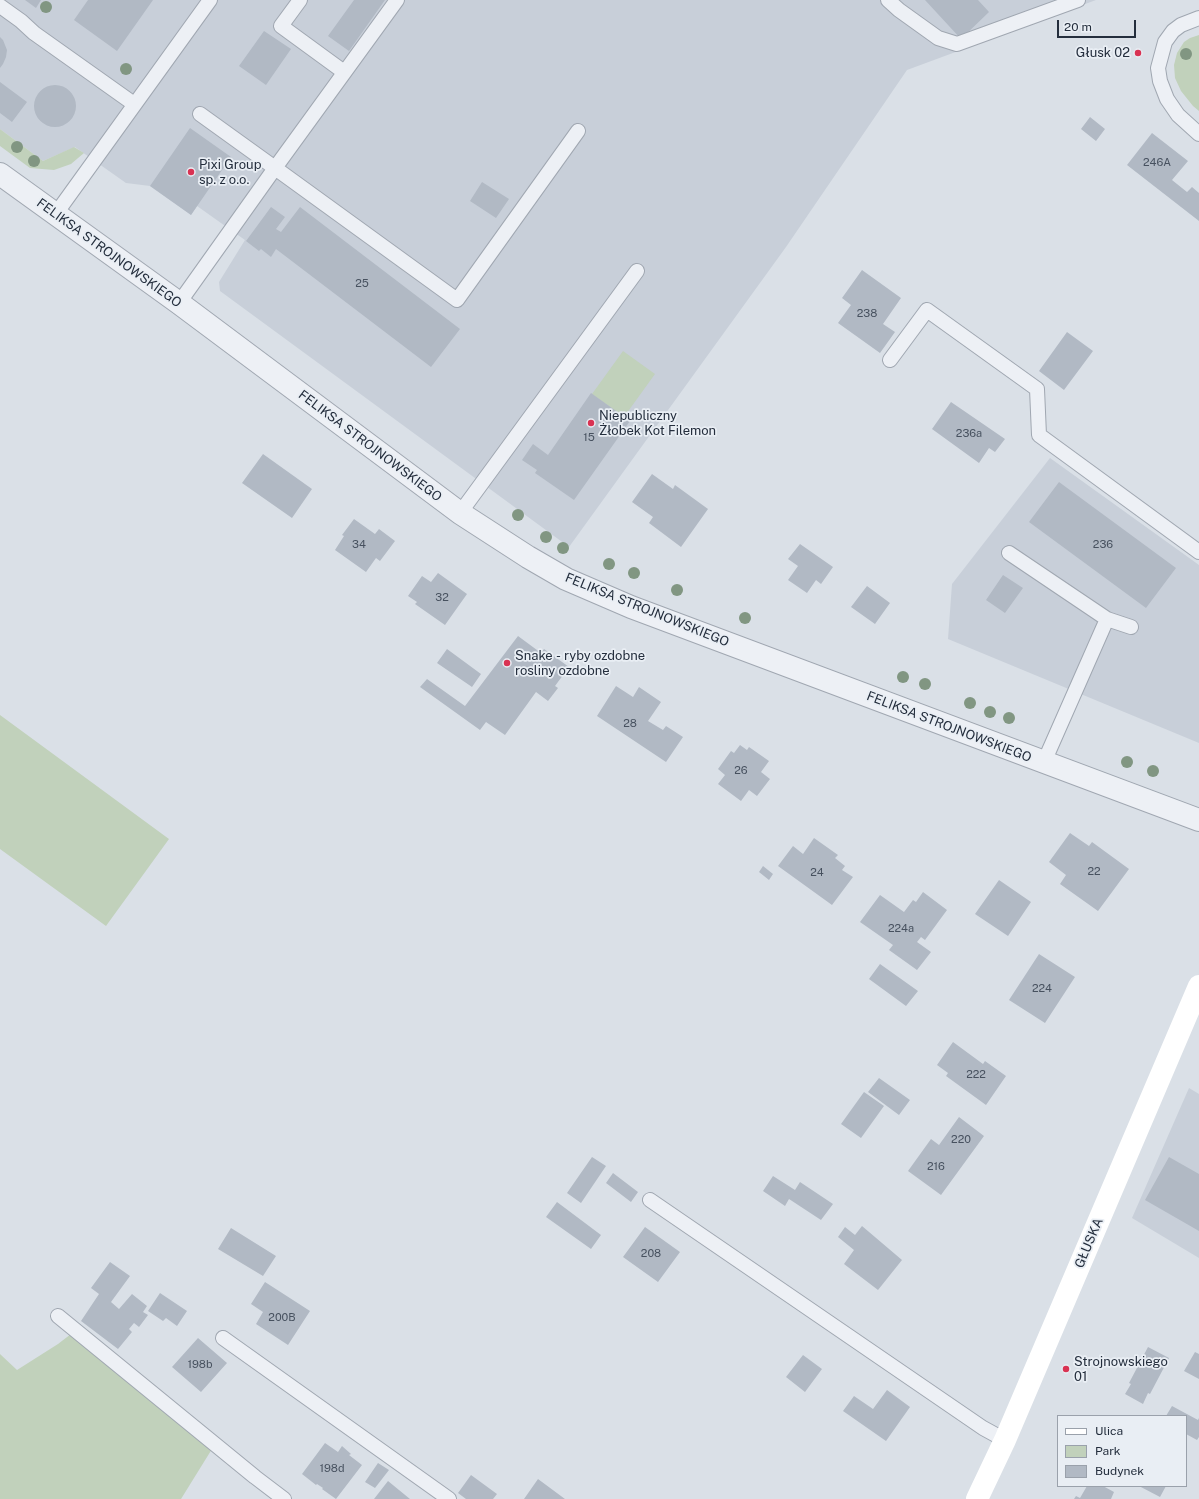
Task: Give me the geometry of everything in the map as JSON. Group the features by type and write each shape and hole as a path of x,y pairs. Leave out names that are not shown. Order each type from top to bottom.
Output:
{"street":[{"name":"FELIKSA STROJNOWSKIEGO","path":"0,174 179,303 460,513 528,558 566,578 631,607 1199,820"},
{"name":"GŁUSKA","path":"977,1499 1005,1440 1199,986"}],"lane":[{"path":"55,215 210,0"},
{"path":"300,0 281,26 344,72"},
{"path":"179,303 397,0"},
{"path":"888,0 899,10 938,38 957,44 1078,0"},
{"path":"0,6 21,21 34,33 134,104"},
{"path":"1199,18 1180,25 1172,32 1165,42 1158,68 1160,81 1167,99 1178,115 1199,134"},
{"path":"200,114 457,300 578,131"},
{"path":"460,513 637,271"},
{"path":"890,360 927,310 1037,389 1039,435 1199,552"},
{"path":"1009,553 1107,619 1131,627"},
{"path":"1044,762 1107,619"},
{"path":"650,1200 983,1428 1005,1440"},
{"path":"58,1316 284,1499"},
{"path":"224,1338 449,1499"}],"shaded area":[{"path":"0,0 1096,0 907,70 786,247 569,547 220,291 219,282 245,240 197,206 191,215 150,186 126,183 75,147 43,161 0,129"},
{"path":"1050,458 1199,565 1199,743 948,639 952,584"},
{"path":"1189,1088 1199,1094 1199,1258 1132,1218"}],"green space":[{"path":"1199,35 1199,111 1181,91 1175,78 1174,65 1177,53 1184,42"},
{"path":"0,129 43,161 74,147 84,153 71,164 54,170 30,168 0,146"},
{"path":"623,351 655,374 624,417 592,394"},
{"path":"0,715 169,839 106,926 0,849"},
{"path":"71,1334 212,1449 181,1499 0,1499 0,1354 17,1370"}],"building":[{"path":"25,0 41,0 36,8"},
{"path":"88,0 153,0 117,51 74,20"},
{"path":"354,0 385,0 349,51 328,36"},
{"path":"925,0 978,0 989,12 961,39"},
{"path":"264,31 291,49 266,85 239,66"},
{"path":"0,37 3,40 7,50 6,57 0,68"},
{"path":"0,82 27,102 12,122 0,113"},
{"path":"51,85 59,85 67,88 73,94 76,106 73,118 67,124 59,127 51,127 43,124 37,118 34,110 34,102 37,94 43,88"},
{"path":"1090,117 1105,129 1096,141 1081,129"},
{"name":"Pixi Group sp. z o.o.","path":"190,128 231,157 191,215 150,186"},
{"path":"1152,133 1188,161 1172,180 1187,192 1192,187 1199,193 1199,221 1127,165"},
{"path":"482,182 509,199 496,218 470,201"},
{"path":"271,207 285,217 276,229 281,232 300,207 460,329 431,367 276,249 271,257 261,249 259,251 246,241"},
{"path":"862,270 901,298 883,324 895,332 880,353 838,323 851,305 842,298"},
{"path":"1067,332 1093,351 1064,390 1039,371"},
{"path":"591,393 630,421 574,500 535,473 537,470 522,460 533,444 548,455"},
{"path":"951,402 1005,439 995,452 989,448 979,463 932,429"},
{"path":"263,454 312,489 292,518 242,483"},
{"path":"652,474 673,489 675,485 708,509 681,547 649,523 653,517 632,502"},
{"path":"1059,482 1176,568 1146,608 1029,522"},
{"path":"354,519 375,534 379,529 395,541 380,561 376,558 366,572 335,550 344,536 342,535"},
{"path":"800,544 833,567 821,584 816,580 807,593 788,580 798,566 788,559"},
{"path":"438,573 467,594 445,625 415,604 417,602 408,596 422,576 431,582"},
{"path":"1003,575 1023,588 1005,613 986,600"},
{"path":"867,586 890,603 875,624 851,607"},
{"path":"518,636 541,653 544,649 569,667 555,686 558,688 548,701 536,692 505,735 486,722 480,730 420,687 427,679 465,706"},
{"path":"447,649 481,674 472,687 437,663"},
{"path":"616,686 633,697 639,687 661,702 648,721 663,730 666,726 683,737 666,762 597,716"},
{"path":"740,745 747,750 749,747 769,761 761,772 770,779 757,796 749,790 741,801 718,784 725,775 718,769 731,751 734,753"},
{"path":"1070,833 1089,846 1092,842 1129,869 1098,911 1060,884 1066,875 1049,862"},
{"path":"814,838 838,855 835,858 845,866 842,870 853,877 832,905 778,866 793,846 803,854"},
{"path":"763,866 773,874 769,880 759,872"},
{"path":"999,880 1031,902 1008,936 975,914"},
{"path":"923,892 947,910 925,940 921,937 917,942 931,952 917,970 889,950 893,945 860,922 880,895 904,912 913,900 916,902"},
{"path":"1039,954 1075,977 1045,1023 1009,1000"},
{"path":"880,964 918,991 906,1006 869,979"},
{"path":"953,1042 983,1064 985,1061 1006,1076 986,1105 946,1076 948,1073 937,1065"},
{"path":"879,1078 910,1100 899,1115 868,1092"},
{"path":"864,1092 884,1106 861,1138 841,1124"},
{"path":"959,1117 984,1136 941,1195 908,1171 931,1139 939,1145"},
{"path":"592,1157 606,1166 581,1203 567,1193"},
{"path":"1169,1157 1199,1174 1199,1231 1145,1200"},
{"path":"613,1173 638,1192 631,1202 606,1183"},
{"path":"773,1176 795,1190 800,1182 833,1204 821,1220 789,1199 785,1206 763,1191"},
{"path":"557,1202 601,1235 591,1249 546,1217"},
{"path":"862,1226 902,1260 878,1290 844,1264 854,1250 838,1237 845,1227 855,1235"},
{"path":"645,1227 680,1252 658,1282 623,1257"},
{"path":"231,1228 276,1256 263,1276 218,1249"},
{"path":"110,1262 130,1276 111,1302 119,1309 132,1294 147,1306 143,1312 148,1315 139,1327 134,1323 129,1329 132,1332 118,1349 81,1321 99,1294 91,1288"},
{"path":"265,1282 310,1311 288,1345 256,1324 263,1312 251,1304"},
{"path":"160,1293 187,1311 177,1326 166,1318 163,1321 148,1311"},
{"path":"198,1338 227,1363 201,1392 172,1367"},
{"path":"1148,1347 1169,1358 1143,1404 1125,1394 1131,1384 1129,1383"},
{"path":"1195,1352 1199,1354 1199,1379 1184,1371"},
{"path":"803,1355 822,1369 805,1392 786,1377"},
{"path":"887,1390 910,1407 886,1441 843,1411 854,1396 873,1409"},
{"path":"1172,1406 1198,1420 1199,1418 1199,1437 1197,1440 1187,1435 1187,1415 1167,1415"},
{"path":"325,1443 338,1452 342,1446 351,1454 349,1455 362,1465 336,1499 302,1474"},
{"path":"378,1463 389,1470 375,1488 365,1482"},
{"path":"471,1475 497,1494 493,1499 466,1499 458,1493"},
{"path":"538,1479 565,1499 524,1499"},
{"path":"388,1481 410,1499 374,1499"},
{"path":"1086,1487 1105,1487 1114,1492 1111,1499 1074,1499 1076,1496 1080,1498"},
{"path":"1141,1487 1165,1487 1160,1497"}],"place":[{"name":"Głusk 02","path":"1138,53"},
{"name":"Pixi Group sp. z o.o.","path":"191,172"},
{"name":"Niepubliczny Żłobek Kot Filemon","path":"591,423"},
{"name":"Snake - ryby ozdobne rosliny ozdobne","path":"507,663"},
{"name":"Strojnowskiego 01","path":"1066,1369"}]}
